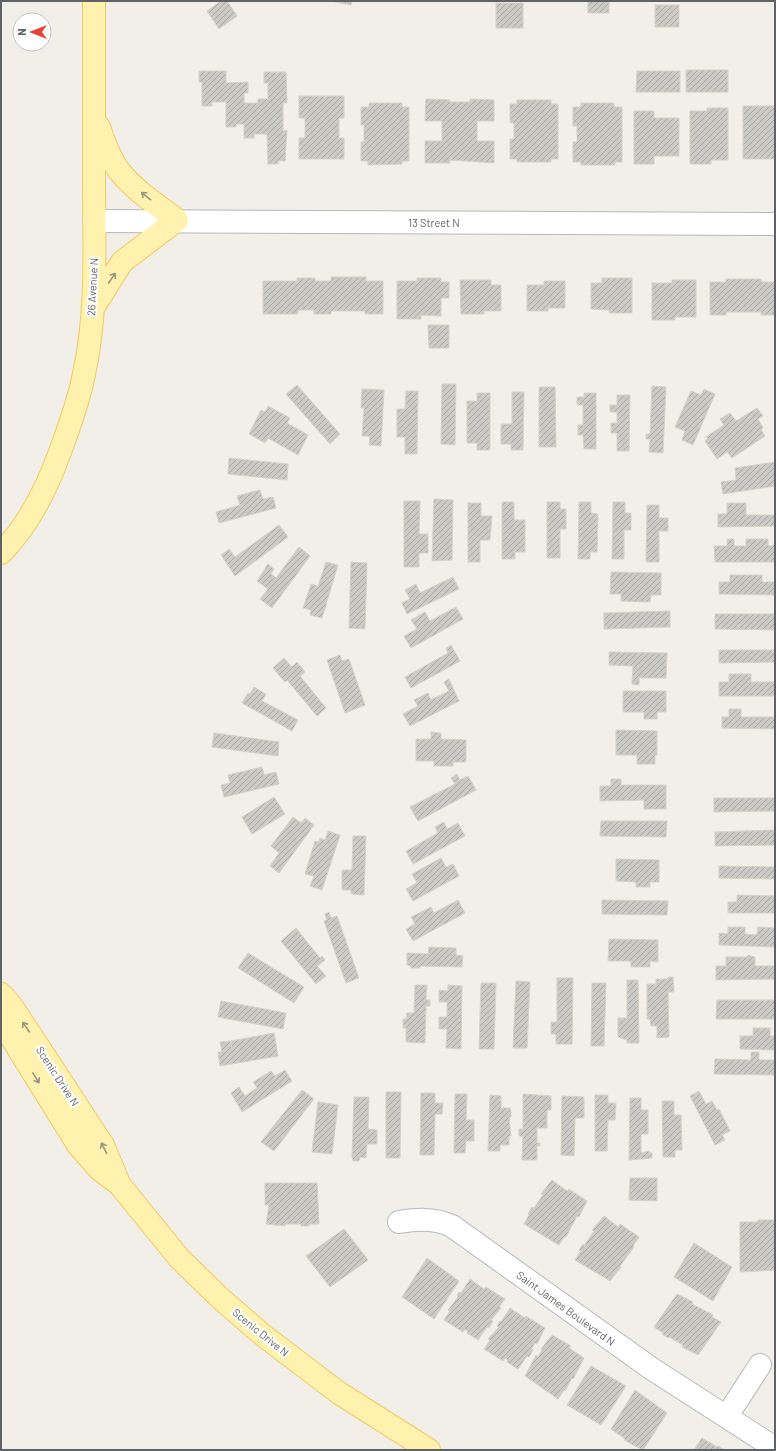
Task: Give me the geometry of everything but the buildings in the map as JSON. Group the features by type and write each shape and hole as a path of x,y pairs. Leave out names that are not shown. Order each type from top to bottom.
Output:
{"main road":[{"name":"26 Avenue N","path":"1,553 10,544 33,512 53,472 72,420 84,374 90,339 94,248 94,1"},
{"path":"91,311 122,262 177,220 130,182 120,171 108,152 94,114"},
{"name":"Scenic Drive N","path":"1,994 11,1005 102,1145 119,1184"},
{"name":"Scenic Drive N","path":"1,1021 78,1145 100,1170 119,1184 179,1258 221,1299 264,1336 339,1393 429,1450"}],"street":[{"name":"13 Street N","path":"94,221 177,220 775,224"},
{"name":"Saint James Boulevard N","path":"399,1222 425,1219 440,1221 452,1226 646,1365 775,1448"},
{"path":"727,1416 760,1365"}]}
